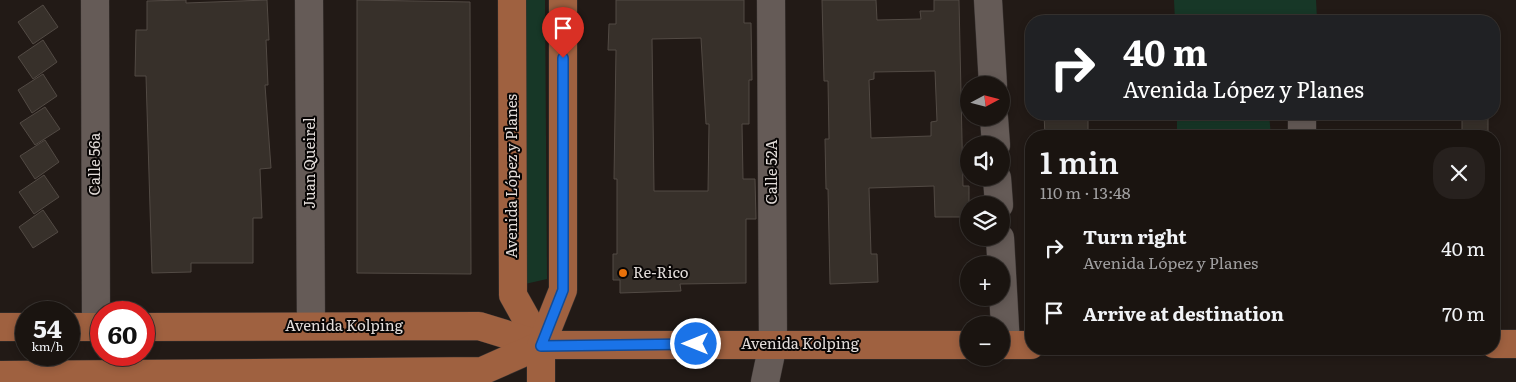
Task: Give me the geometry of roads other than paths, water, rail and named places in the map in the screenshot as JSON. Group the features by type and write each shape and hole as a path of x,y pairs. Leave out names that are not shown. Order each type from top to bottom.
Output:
{"main road":[{"name":"Avenida López y Planes","path":"512,0 513,295 541,346"},
{"name":"Avenida López y Planes","path":"541,382 541,346 563,290 563,0"},
{"name":"Avenida Kolping","path":"155,327 479,326 541,346 960,345"},
{"path":"0,327 15,327"},
{"path":"1500,344 1516,344"},
{"name":"Avenida Kolping","path":"0,375 58,379 142,379 482,371 541,346"}],"street":[{"name":"Calle 56a","path":"95,0 98,301"},
{"name":"Juan Queirel","path":"309,0 311,326"},
{"name":"Calle 52A","path":"764,382 773,344 771,0"},
{"path":"988,0 992,76"},
{"path":"1001,246 1013,345"}],"place":[{"name":"Re-Rico","path":"623,273"}]}
